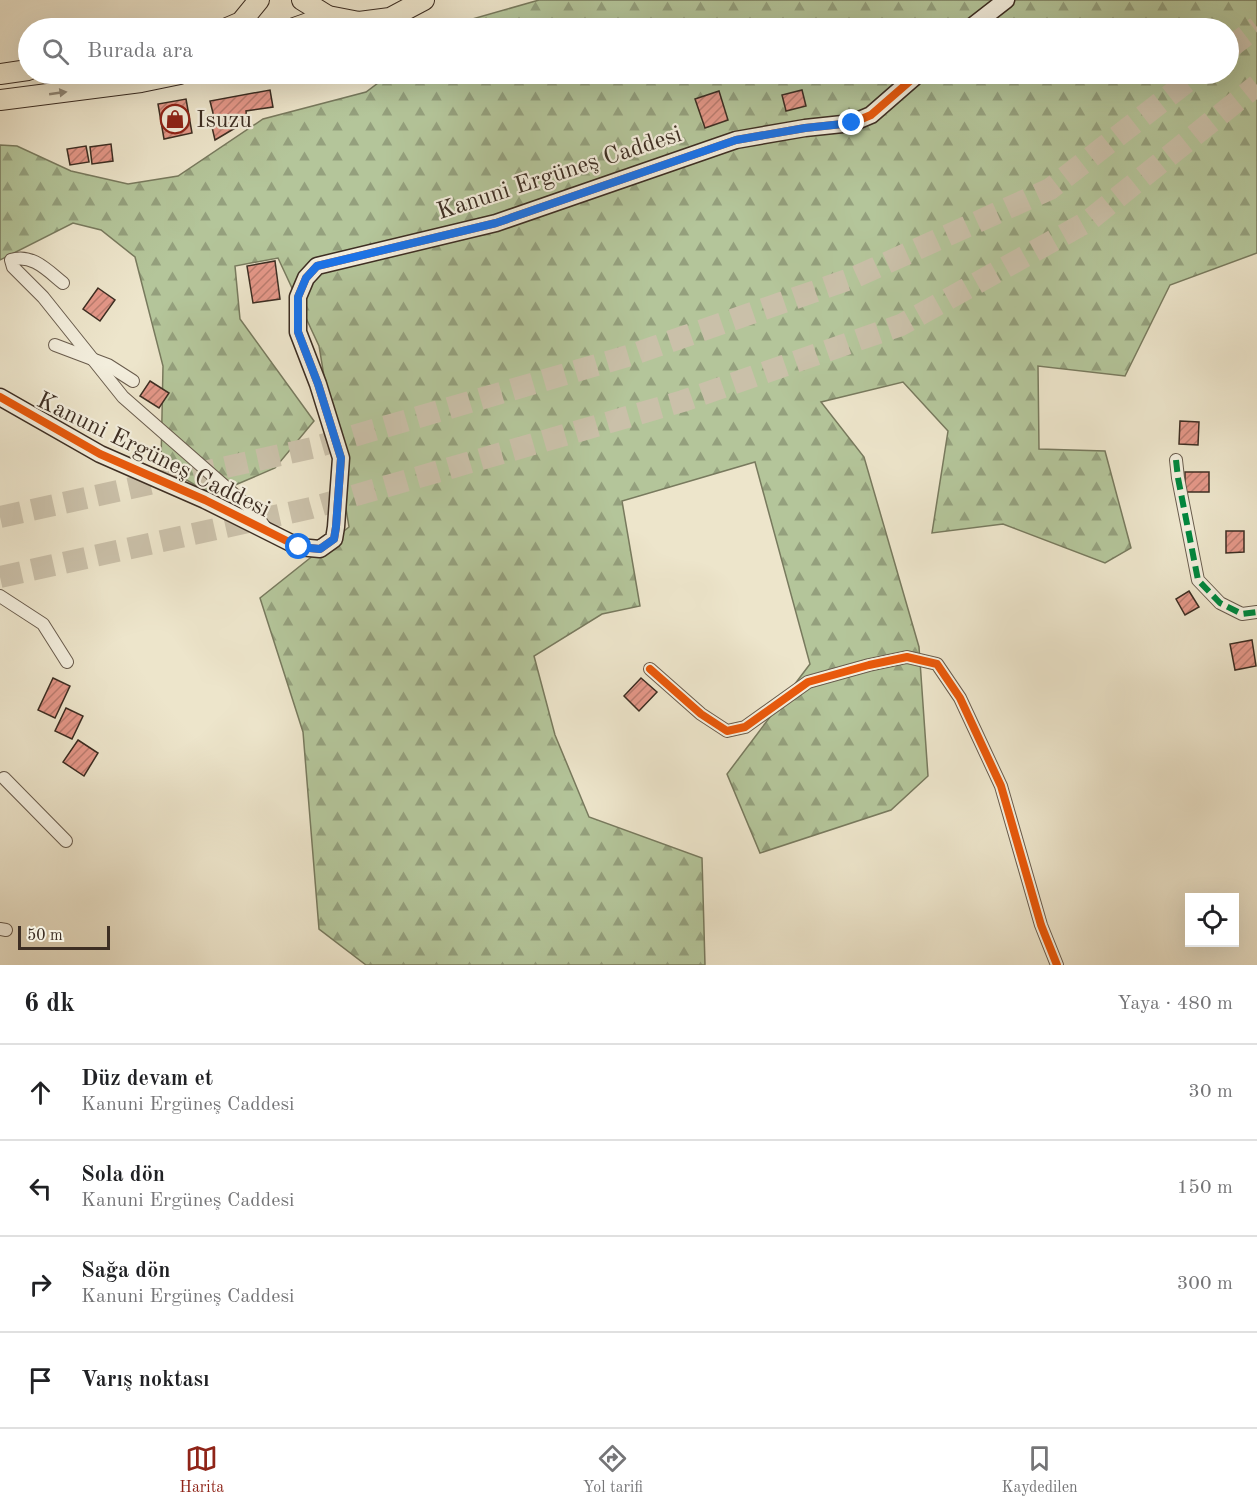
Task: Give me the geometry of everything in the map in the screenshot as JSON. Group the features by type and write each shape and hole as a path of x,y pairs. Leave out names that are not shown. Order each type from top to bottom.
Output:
{"main road":[{"path":"244,18 259,0"},
{"path":"302,0 328,15 341,18"},
{"path":"390,18 421,1"},
{"path":"320,18 328,15"},
{"path":"0,74 18,71"},
{"path":"0,100 122,84"}],"street":[{"path":"983,18 1006,0"},
{"name":"Kanuni Ergüneş Caddesi","path":"0,397 100,454 205,500 299,547 320,549 334,539 341,458 318,384 298,332 298,297 306,278 317,266 496,223 736,140 805,128 852,123 871,115 907,84"},
{"path":"63,283 37,262 20,257 12,260 13,267 43,297 123,397 253,511 268,531"},
{"path":"55,345 92,357 133,381"},
{"path":"1176,460 1198,580 1220,603 1242,614 1257,612"},
{"path":"0,596 43,624 67,662"},
{"path":"650,669 701,714 727,731 745,727 808,682 907,657 937,664 960,698 1001,786 1041,925 1057,965"},
{"path":"1,776 66,841"}],"green space":[{"path":"539,0 1257,0 1257,253 1170,285 1125,376 1038,366 1039,449 1105,451 1131,548 1105,563 1003,524 932,533 948,431 903,382 821,402 864,457 919,647 928,776 891,810 760,853 727,774 810,664 755,462 622,501 640,606 602,614 534,656 555,735 589,817 702,858 705,965 366,965 319,929 303,732 260,598 349,527 319,346 278,258 235,266 240,319 314,421 275,468 212,495 161,465 163,366 135,257 101,230 73,223 0,260 0,145 17,146 71,171 128,184 178,176 263,119 366,92 377,84 1239,84 1239,18 476,18"}],"building":[{"path":"270,90 273,107 246,111 247,121 215,140 211,123 215,121 210,101"},
{"path":"802,90 806,106 786,111 782,95"},
{"path":"719,91 728,120 705,128 695,99"},
{"name":"Isuzu","path":"186,99 192,133 164,139 158,104"},
{"path":"111,144 113,161 92,164 90,147"},
{"path":"86,146 89,162 70,165 67,149"},
{"path":"275,261 280,299 253,303 247,266"},
{"path":"98,288 115,300 100,321 83,309"},
{"path":"150,381 169,393 159,408 140,396"},
{"path":"1180,421 1199,422 1198,445 1179,444"},
{"path":"1185,472 1209,472 1209,492 1185,492"},
{"path":"1226,531 1244,531 1244,552 1226,553"},
{"path":"1189,591 1199,607 1185,615 1176,599"},
{"path":"1252,640 1256,666 1235,670 1230,644"},
{"path":"53,678 70,686 55,718 38,710"},
{"path":"641,678 657,692 639,711 624,696"},
{"path":"66,708 83,716 72,739 55,731"},
{"path":"78,740 98,753 84,776 63,762"}],"tunnel":[{"path":"1239,41 1257,27"},
{"path":"0,517 312,448 631,355 853,278 1050,189 1184,84"},
{"path":"0,577 311,508 683,401 901,325 1087,222 1257,85"}],"marked path":[{"path":"1176,460 1198,580 1220,603 1242,614 1257,612"}],"cycle path":[{"path":"0,397 100,454 205,500 299,547 320,549 334,539 341,458 318,384 298,332 298,297 306,278 317,266 496,223 736,140 805,128 852,123 871,115 907,84"},
{"path":"650,669 701,714 727,731 745,727 808,682 907,657 937,664 960,698 1001,786 1041,925 1057,965"}],"place":[{"name":"Isuzu","path":"175,119"}],"route":[{"path":"299,547 320,549 334,539 341,458 318,384 298,332 298,297 306,278 317,266 496,223 736,140 805,128 852,123"}]}
